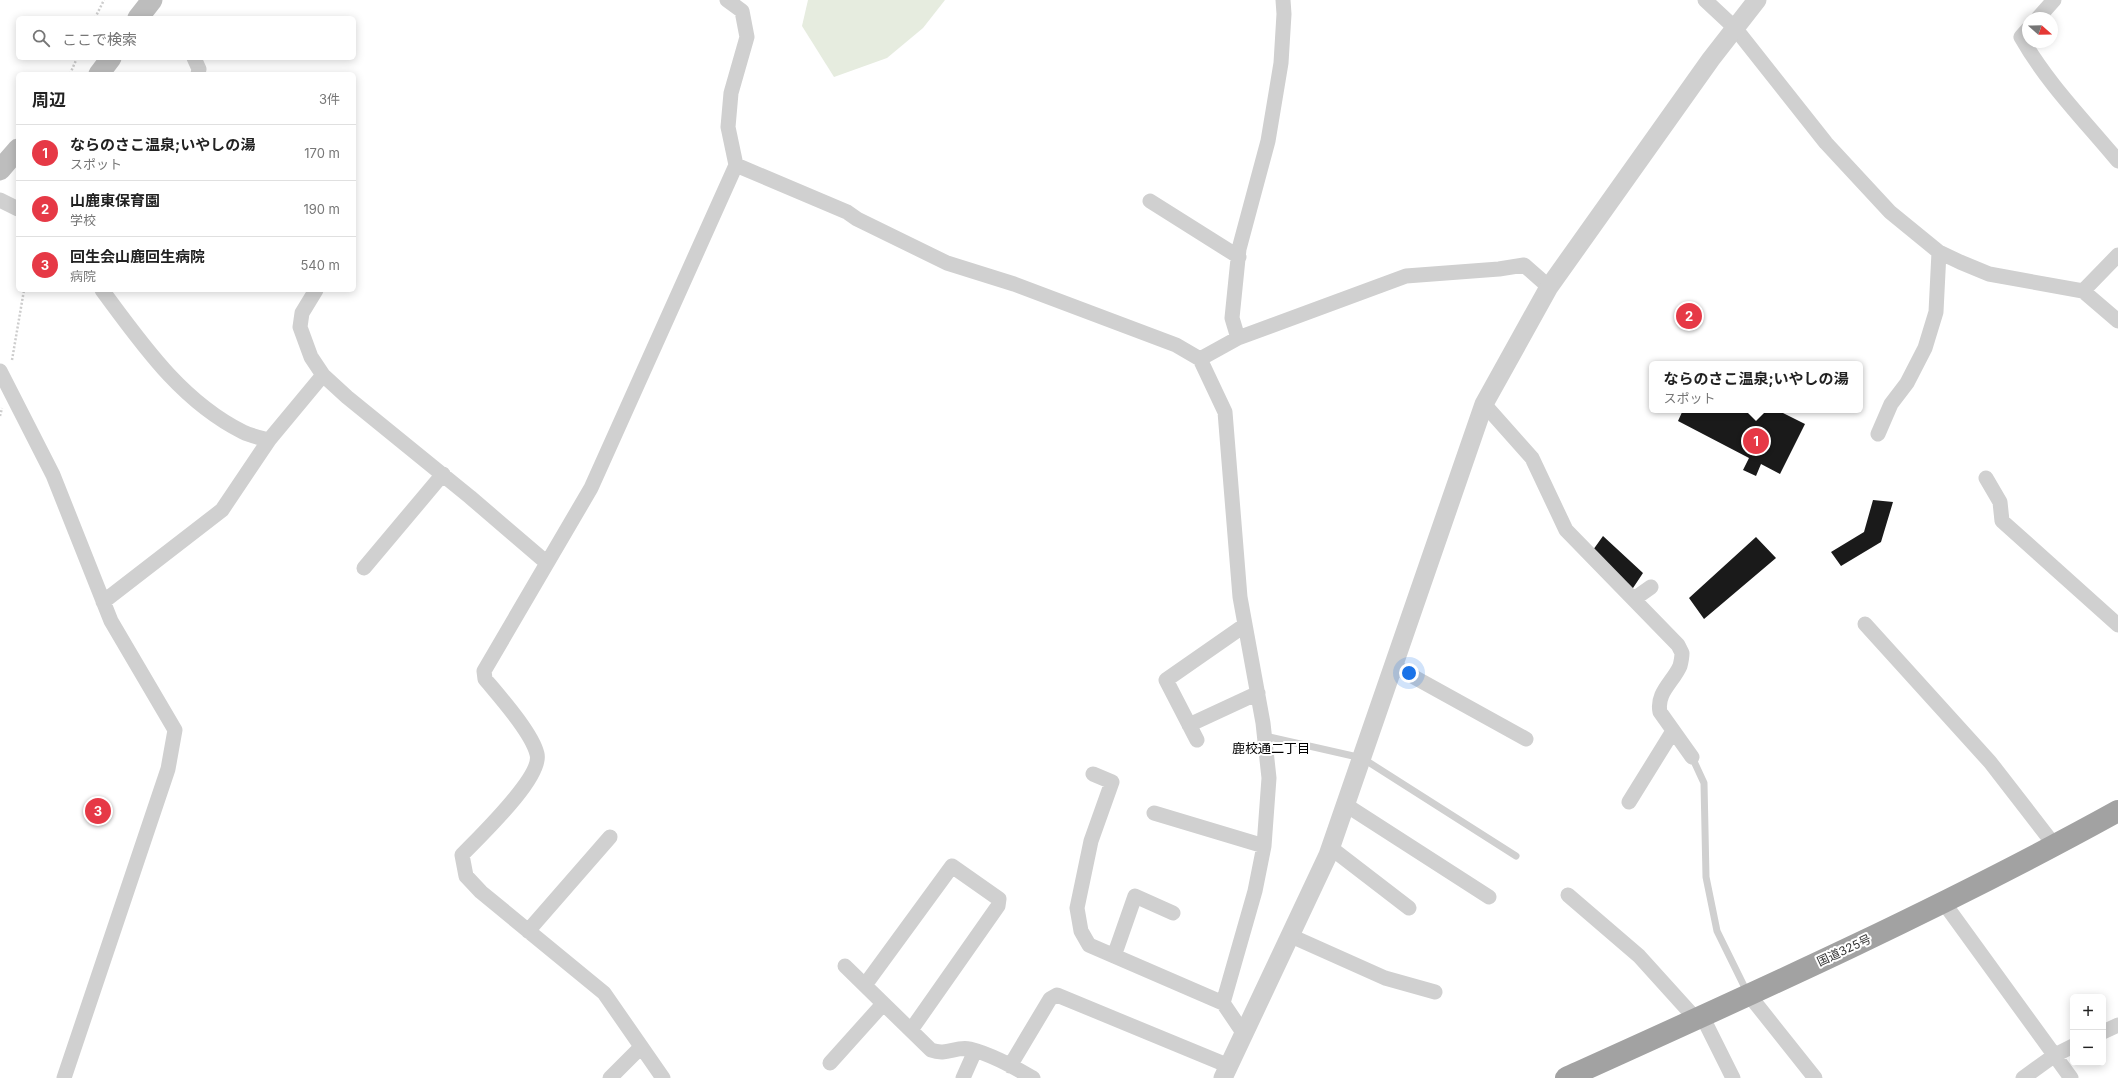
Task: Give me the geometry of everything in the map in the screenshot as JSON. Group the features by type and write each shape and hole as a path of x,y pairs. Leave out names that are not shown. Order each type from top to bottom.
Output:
{"highway":[{"name":"国道325号","path":"1581,1075 1699,1017 1944,903 2055,846 2118,811"}],"main road":[{"path":"140,16 152,0"},
{"path":"100,72 110,60"},
{"path":"0,170 16,151"}],"street":[{"path":"663,1078 604,992 481,892 466,876 462,855 521,791 535,772 538,755 523,727 485,679 484,671 591,488 736,166 728,128 731,93 747,37 742,11 727,0"},
{"path":"1238,338 1232,318 1239,257 1268,141 1281,63 1284,14 1283,0"},
{"path":"1705,0 1735,28 1837,154 1890,212 1940,252 1989,274 2084,291 2118,321"},
{"path":"1010,1066 1050,999 1058,995 1226,1072 1331,848 1484,404 1549,287 1735,28 1757,0"},
{"path":"2043,12 2054,0"},
{"path":"2028,48 2058,92 2118,160"},
{"path":"195,60 199,69 198,72"},
{"path":"736,166 847,212 857,219 947,263 1014,284 1176,345 1200,359 1225,412 1240,597 1265,736 1269,778 1264,846 1255,891 1223,1003"},
{"path":"0,200 16,208"},
{"path":"1150,201 1239,257"},
{"path":"1878,434 1891,404 1907,382 1925,348 1936,312 1940,252"},
{"path":"2084,291 2118,255"},
{"path":"1200,359 1238,338 1406,276 1499,270 1524,265 1549,287"},
{"path":"103,292 148,352 181,388 206,409 244,433 269,440"},
{"path":"315,292 302,313 300,327 311,357 323,375 347,397 443,474 547,563"},
{"path":"0,371 7,388 53,475 111,621 175,730 168,769 64,1078"},
{"path":"103,602 222,510 269,440 323,375"},
{"path":"1484,404 1532,458 1566,530 1678,645 1682,653 1680,665 1664,691 1659,705 1660,712 1692,757"},
{"path":"364,568 443,474"},
{"path":"1986,478 2000,502 2002,521 2118,625"},
{"path":"1634,600 1651,587"},
{"path":"1865,624 1990,762 2055,846"},
{"path":"1197,740 1166,680 1245,625"},
{"path":"1394,666 1526,739"},
{"path":"1189,725 1258,693"},
{"path":"1629,802 1673,731"},
{"path":"1093,774 1112,782 1091,841 1077,908 1081,931 1089,945 1223,1003 1244,1034"},
{"path":"1346,805 1489,897"},
{"path":"1154,813 1264,846"},
{"path":"528,931 610,837"},
{"path":"1331,848 1409,908"},
{"path":"865,985 952,866 999,899 998,906 911,1030"},
{"path":"1568,895 1639,956 1699,1017 1733,1078"},
{"path":"1114,956 1135,896 1173,913"},
{"path":"1944,903 2072,1078"},
{"path":"1291,936 1385,978 1435,992"},
{"path":"845,966 931,1050 940,1054 970,1049 1010,1066 1033,1078"},
{"path":"1749,995 1815,1078"},
{"path":"830,1064 883,1004"},
{"path":"2106,1031 2118,1026"},
{"path":"610,1078 641,1046"},
{"path":"2023,1078 2055,1055 2070,1048"},
{"path":"963,1078 975,1051"}],"lane":[{"path":"1265,736 1362,758 1516,856"},
{"path":"1692,757 1704,783 1706,877 1717,932 1749,995"}],"path":[{"path":"96,16 104,0"},
{"path":"71,72 77,60"},
{"path":"0,416 7,388 24,292"}],"shaded area":[{"path":"808,0 945,0 923,28 887,58 834,77 802,26"}],"building":[{"path":"1682,413 1783,413 1805,424 1780,474 1761,464 1756,476 1743,470 1749,458 1678,421"},
{"path":"1873,500 1893,502 1881,542 1841,566 1831,552 1864,532"},
{"path":"1603,536 1643,573 1631,591 1593,550"},
{"path":"1756,537 1776,558 1704,619 1689,598"}],"place":[{"name":"山鹿東保育園","path":"1689,316"},
{"name":"ならのさこ温泉;いやしの湯","path":"1756,441"},
{"name":"回生会山鹿回生病院","path":"98,811"}],"district":[{"name":"鹿校通二丁目","path":"1271,748"}]}
